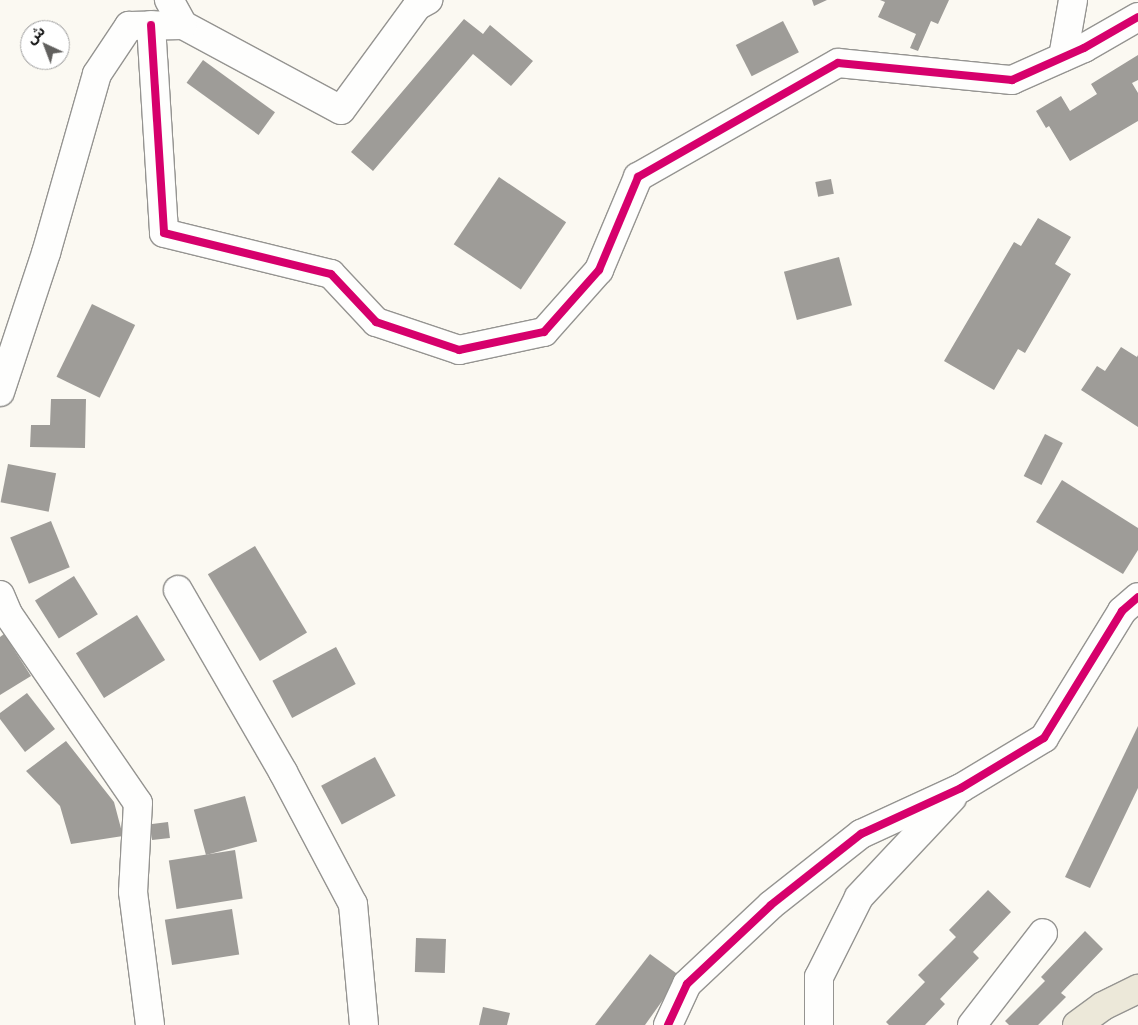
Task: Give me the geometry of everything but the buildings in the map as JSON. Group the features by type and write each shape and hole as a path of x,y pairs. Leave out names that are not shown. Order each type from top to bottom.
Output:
{"main road":[{"path":"1077,1025 1102,1016 1138,989"}],"street":[{"path":"169,0 183,25"},
{"path":"0,392 46,253 97,74 129,26 183,25 341,110 417,6 428,0"},
{"path":"1063,57 1073,0"},
{"path":"151,26 164,233 331,274 376,322 459,350 544,332 599,270 638,177 838,63 1012,80 1063,57 1138,17"},
{"path":"178,590 283,772 353,904 364,1025"},
{"path":"0,595 8,614 138,803 132,892 150,1025"},
{"path":"668,1025 687,984 771,905 861,834 961,788 1044,738 1122,611 1138,597"},
{"path":"819,1025 819,977 859,897 961,788"},
{"path":"972,1025 1043,934"}],"cycle path":[{"path":"151,25 164,233 331,274 376,322 459,350 544,332 599,270 638,177 838,63 1012,80 1084,48 1138,17"},
{"path":"668,1025 687,984 771,905 861,834 961,788 1044,738 1122,611 1138,597"}]}
